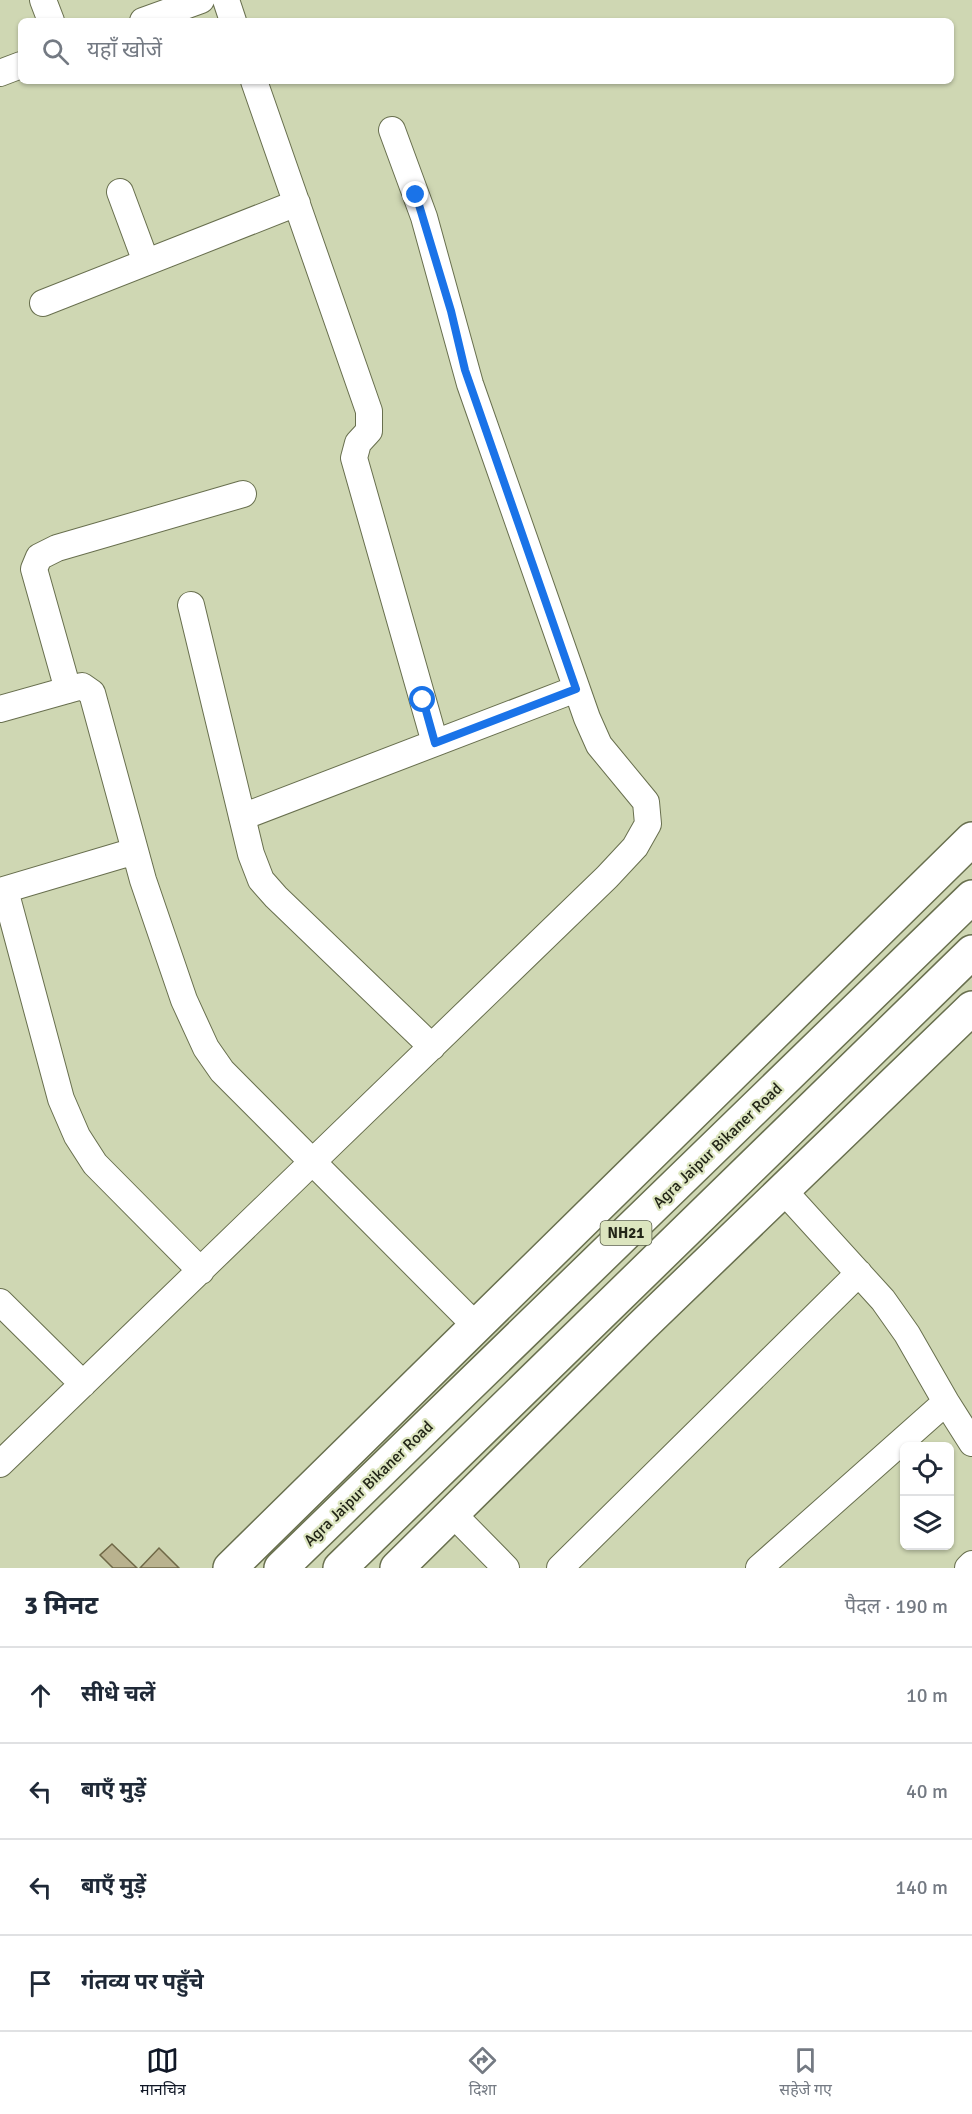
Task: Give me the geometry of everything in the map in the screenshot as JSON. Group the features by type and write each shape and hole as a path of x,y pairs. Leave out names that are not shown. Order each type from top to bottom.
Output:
{"main road":[{"path":"230,1568 972,839"},
{"name":"Agra Jaipur Bikaner Road","path":"280,1568 972,897"},
{"name":"NH21","path":"340,1568 972,952"},
{"path":"397,1568 783,1190 968,1021"}],"street":[{"path":"43,0 50,18"},
{"path":"151,18 201,0"},
{"path":"226,0 232,18"},
{"path":"0,73 18,66"},
{"path":"255,84 369,411 369,430 358,443 354,458 435,743"},
{"path":"0,1464 607,877 635,847 648,824 646,802 599,745 576,689 470,384 424,217 392,130"},
{"path":"120,192 146,262"},
{"path":"43,303 297,203"},
{"path":"68,690 34,569 39,557 57,548 243,494"},
{"path":"191,605 251,854 261,880 432,1047"},
{"path":"0,709 82,686 92,693 143,880 184,1000 206,1048 222,1071 476,1326"},
{"path":"242,817 576,689"},
{"path":"135,850 3,891 61,1099 77,1136 95,1164 201,1271"},
{"path":"783,1190 884,1300 972,1443"},
{"path":"560,1568 859,1273"},
{"path":"0,1302 83,1384"},
{"path":"759,1568 946,1402"},
{"path":"452,1513 506,1568"},
{"path":"968,1568 972,1564"}],"building":[{"path":"112,1544 137,1568 113,1568 100,1555"},
{"path":"159,1548 179,1568 140,1568"}],"route":[{"path":"416,195 451,311 465,370 576,689 435,743 423,700"}]}
